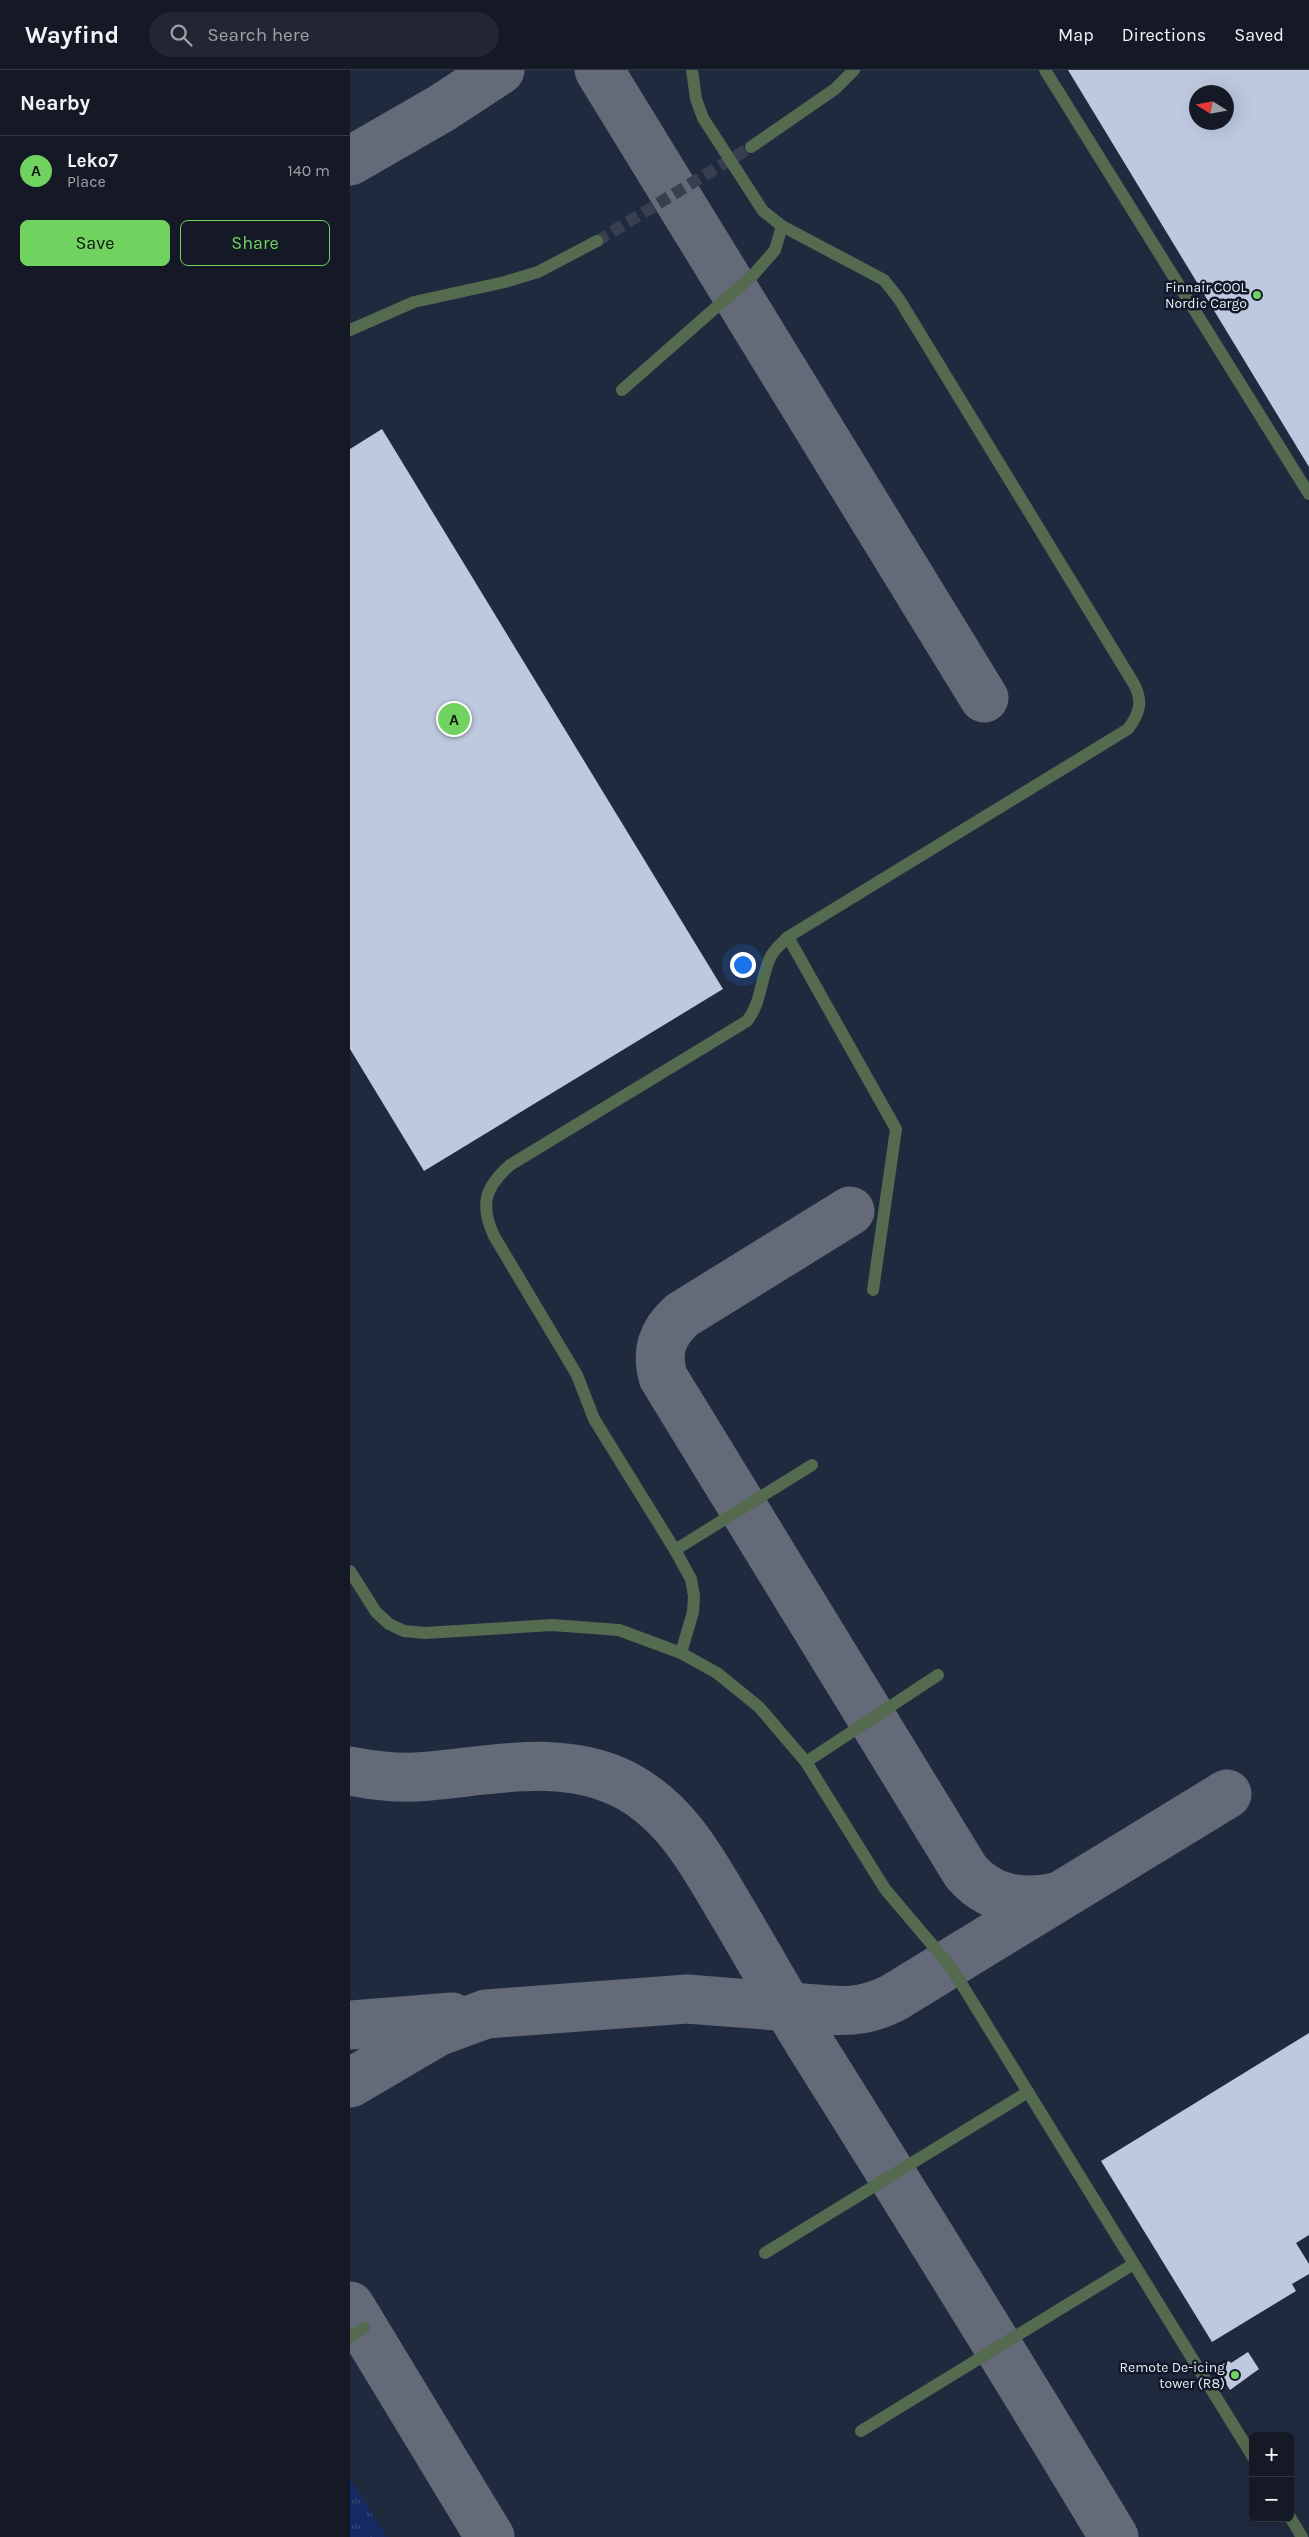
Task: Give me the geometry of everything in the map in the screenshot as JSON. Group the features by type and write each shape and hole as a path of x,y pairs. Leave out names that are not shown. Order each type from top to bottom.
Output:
{"lane":[{"path":"680,1653 693,1612 694,1596 691,1579 594,1419 577,1376 494,1236 486,1219 485,1206 495,1178 510,1165 747,1021 756,1010 760,999 770,957 788,937 1128,729 1137,717 1140,704 1139,694 1134,684 899,299 884,280 782,226 763,211 703,118 696,99 692,70"},
{"path":"751,147 835,89 854,70"},
{"path":"1045,70 1309,494"},
{"path":"622,390 754,274 775,250 782,226"},
{"path":"350,330 414,302 505,282 538,272 597,241"},
{"path":"788,937 896,1129 873,1290"},
{"path":"675,1550 812,1465"},
{"path":"350,1571 376,1612 389,1624 404,1631 426,1633 552,1625 588,1626 619,1630 680,1653 717,1673 736,1686 759,1707 806,1762 885,1890 951,1968 1132,2265 1249,2450"},
{"path":"806,1762 938,1675"},
{"path":"765,2253 1028,2092"},
{"path":"861,2430 1132,2265"},
{"path":"350,2337 364,2328"},
{"path":"1293,2522 1302,2537"}],"shaded area":[{"path":"350,70 1309,70 1309,2537 350,2537"}],"green space":[{"path":"350,2479 387,2537 350,2537"}],"building":[{"name":"Finnair COOL Nordic Cargo","path":"1068,70 1309,70 1309,467"},
{"path":"382,429 723,989 424,1171 350,1049 350,449"},
{"path":"1309,2033 1309,2235 1296,2243 1309,2264 1309,2274 1292,2284 1296,2291 1212,2342 1101,2161"},
{"name":"Remote De-icing tower (R8)","path":"1248,2352 1259,2369 1230,2390 1216,2368 1229,2361 1231,2363"}],"taxiway":[{"path":"350,161 442,108 500,70"},
{"path":"599,70 984,698"},
{"path":"850,1211 682,1315 675,1322 662,1343 660,1359 663,1377 966,1872 985,1889 1007,1898 1031,1900 1056,1897"},
{"path":"350,1771 382,1776 415,1777 521,1767 548,1766 574,1769 600,1775 625,1785 661,1811 690,1844 702,1863 805,2036 966,2294 1114,2537"},
{"path":"350,2083 437,2032 486,2014 687,1999 838,2011 862,2009 877,2005 893,1998 1227,1794"},
{"path":"350,2025 452,2017"},
{"path":"350,2306 490,2537"}],"tunnel":[{"path":"597,241 751,147"}],"place":[{"name":"Finnair COOL Nordic Cargo","path":"1257,295"},
{"name":"Leko7","path":"454,719"},
{"name":"Remote De-icing tower (R8)","path":"1235,2375"}]}
